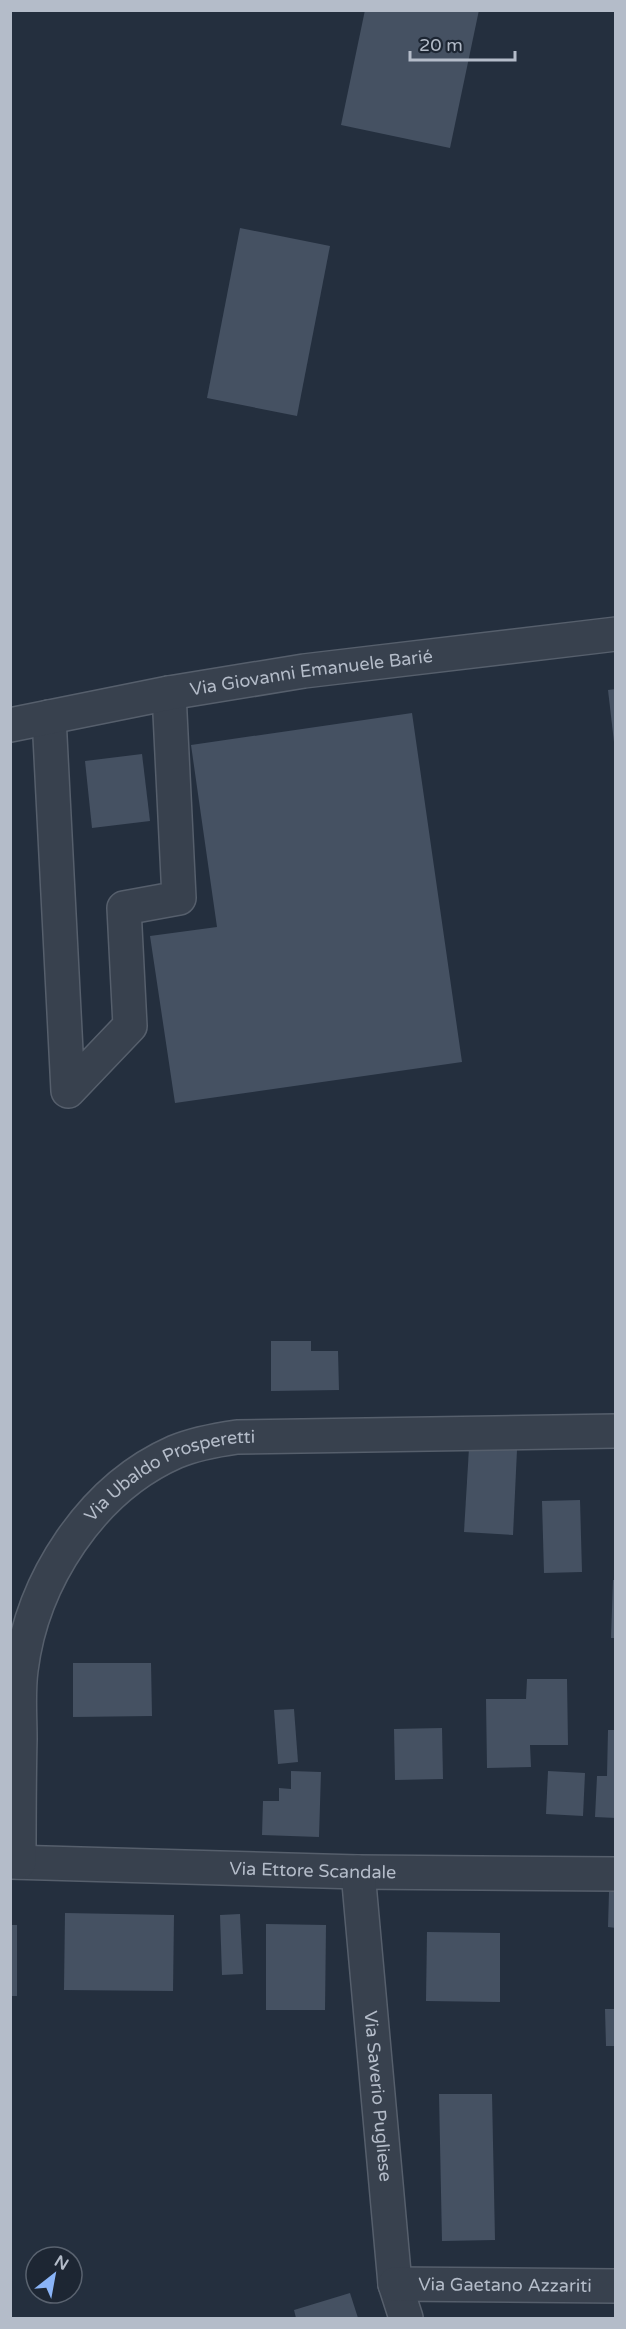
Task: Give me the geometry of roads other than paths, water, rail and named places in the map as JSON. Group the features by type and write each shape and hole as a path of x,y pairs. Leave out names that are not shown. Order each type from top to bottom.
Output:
{"street":[{"name":"Via Giovanni Emanuele Barié","path":"10,725 169,693 304,670 615,634"},
{"path":"49,717 68,1092 130,1026 124,908 179,898 169,693"},
{"name":"Via Ubaldo Prosperetti","path":"15,1862 20,1673 33,1617 47,1581 86,1523 103,1502 140,1473 181,1449 237,1437 615,1431"},
{"name":"Via Ettore Scandale","path":"15,1862 358,1872 615,1874"},
{"name":"Via Saverio Pugliese","path":"358,1872 395,2284 406,2319"},
{"name":"Via Gaetano Azzariti","path":"395,2284 615,2286"}]}
